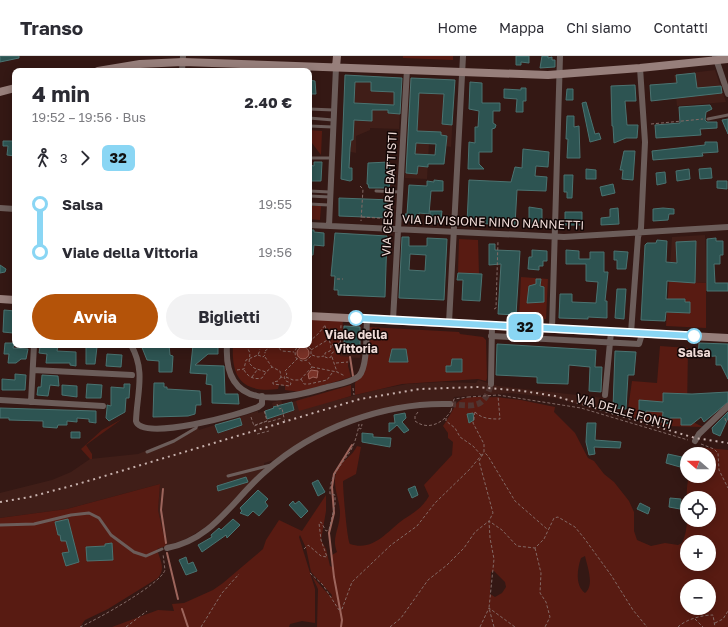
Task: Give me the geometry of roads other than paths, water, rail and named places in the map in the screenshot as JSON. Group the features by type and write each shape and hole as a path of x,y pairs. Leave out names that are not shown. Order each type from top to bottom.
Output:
{"main road":[{"path":"336,67 337,56"},
{"path":"116,68 183,59 336,67 561,75 640,68 715,58 728,59"},
{"path":"0,92 12,89"},
{"path":"0,299 12,300"},
{"path":"312,316 728,338"}],"street":[{"path":"449,323 463,56"},
{"path":"552,329 561,75 560,56"},
{"path":"715,58 728,94"},
{"path":"329,226 336,67"},
{"path":"631,333 645,168 640,68"},
{"name":"VIA CESARE BATTISTI","path":"393,320 407,69"},
{"path":"0,208 12,209"},
{"name":"VIA DIVISIONE NINO NANNETTI","path":"312,225 556,236 639,233 728,227"},
{"path":"227,348 227,365 232,378 241,389 251,394 262,396 299,395 356,378 361,372 364,360 367,319"},
{"path":"491,384 492,325"},
{"path":"605,395 611,332"},
{"path":"491,336 641,343 642,334"},
{"path":"31,402 34,348"},
{"path":"132,348 137,358 140,371 140,388 136,421 139,427 149,429 197,424 250,410 262,404 262,396"},
{"path":"32,370 132,375"},
{"path":"0,400 103,406"},
{"path":"164,549 181,545 206,532 274,464 320,434 415,406 450,404"},
{"path":"694,441 696,436 728,406"}],"lane":[{"path":"312,109 334,110"},
{"path":"708,119 728,115"},
{"path":"312,118 333,120"},
{"path":"312,126 333,127"},
{"path":"312,158 332,158"},
{"path":"312,191 330,194"},
{"path":"376,191 400,192"},
{"path":"312,196 330,194"},
{"path":"312,204 330,205"},
{"path":"147,452 174,441 196,428 197,424"},
{"path":"228,476 274,464"},
{"path":"0,525 34,524 71,515 89,513 99,518 111,535 134,552 146,556 164,549"}],"waterway":[{"path":"350,357 353,376"},
{"path":"341,627 342,620 334,577 329,533 334,513 332,487 334,474 352,445"},
{"path":"163,489 161,510 166,543"},
{"path":"167,553 178,599"},
{"path":"182,609 188,627"}],"tunnel":[{"path":"450,404 471,405 481,402 485,398 491,384"}],"railway":[{"path":"0,502 30,497 78,484 360,399 420,389 477,387 523,391 555,396 695,438 728,443"}],"place":[{"name":"Viale della Vittoria","path":"356,318"},
{"name":"Salsa","path":"694,336"}]}
